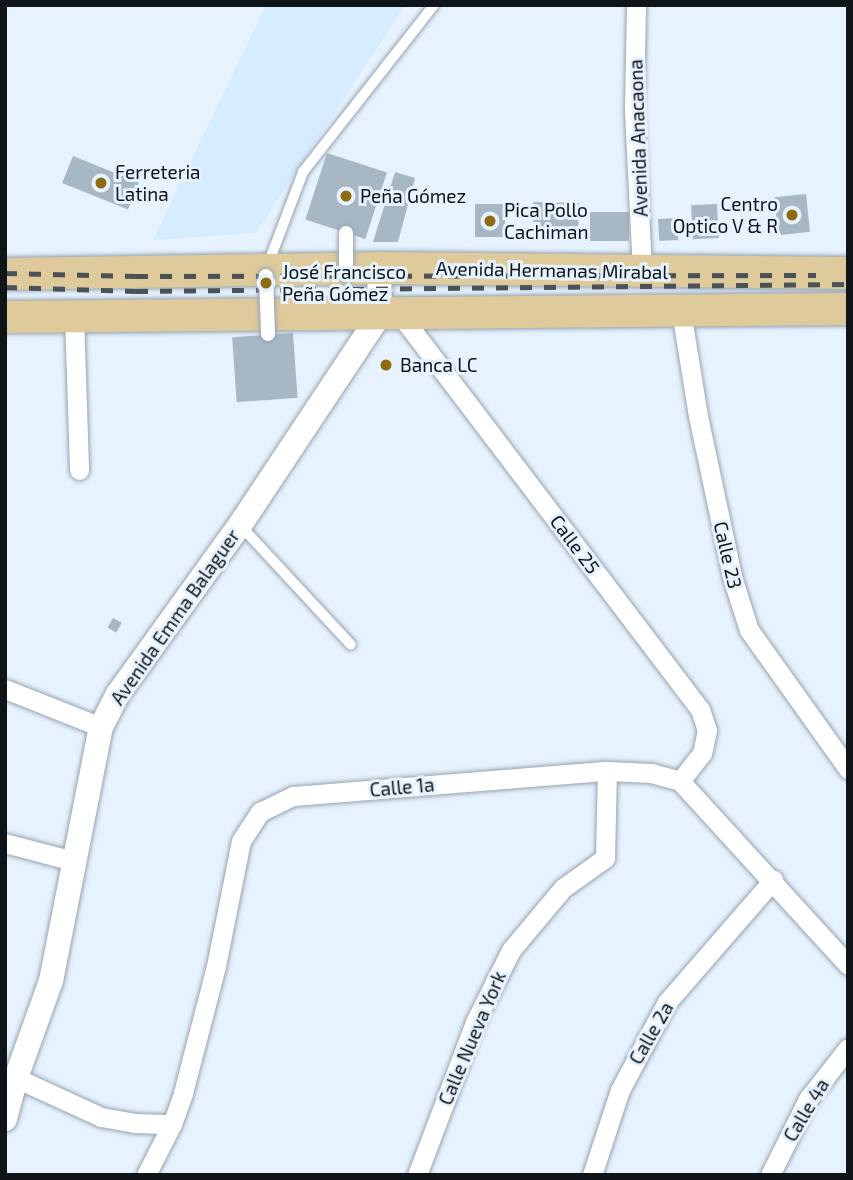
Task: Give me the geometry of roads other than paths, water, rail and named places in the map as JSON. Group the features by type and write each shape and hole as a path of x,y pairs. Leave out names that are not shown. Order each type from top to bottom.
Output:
{"main road":[{"name":"Avenida Hermanas Mirabal","path":"5,274 266,273 379,268 848,273"},
{"name":"Avenida Hermanas Mirabal","path":"5,317 848,309"}],"street":[{"name":"Avenida Anacaona","path":"636,5 634,112 642,271"},
{"path":"346,233 346,275"},
{"path":"379,268 390,314"},
{"path":"266,273 268,334"},
{"name":"Calle 23","path":"681,311 698,416 733,580 748,630 848,769"},
{"name":"Avenida Emma Balaguer","path":"5,1119 15,1063 51,981 101,727 118,694 390,314"},
{"name":"Calle 25","path":"390,314 700,709 707,730 702,753 680,781"},
{"path":"74,316 79,470"},
{"path":"5,689 101,727"},
{"name":"Calle 1a","path":"146,1175 172,1124 216,966 241,841 260,812 293,796 607,771 651,773 680,781"},
{"name":"Calle Nueva York","path":"417,1175 475,1022 511,950 563,888 605,858 607,771"},
{"path":"680,781 848,965"},
{"path":"5,843 73,861"},
{"name":"Calle 2a","path":"592,1175 620,1090 667,1002 773,880"},
{"name":"Calle 4a","path":"770,1175 808,1099 848,1048"},
{"path":"15,1063 101,1117 134,1123 172,1124"}],"lane":[{"path":"266,273 303,172 434,5"},
{"path":"240,525 351,645"}],"railway":[{"path":"5,273 136,276 816,275"},
{"path":"5,287 136,291 848,284"}],"place":[{"name":"Ferreteria Latina","path":"101,183"},
{"name":"Peña Gómez","path":"346,196"},
{"name":"Centro Optico V & R","path":"792,215"},
{"name":"Pica Pollo Cachiman","path":"490,221"},
{"name":"José Francisco Peña Gómez","path":"266,283"},
{"name":"Banca LC","path":"386,365"}]}
